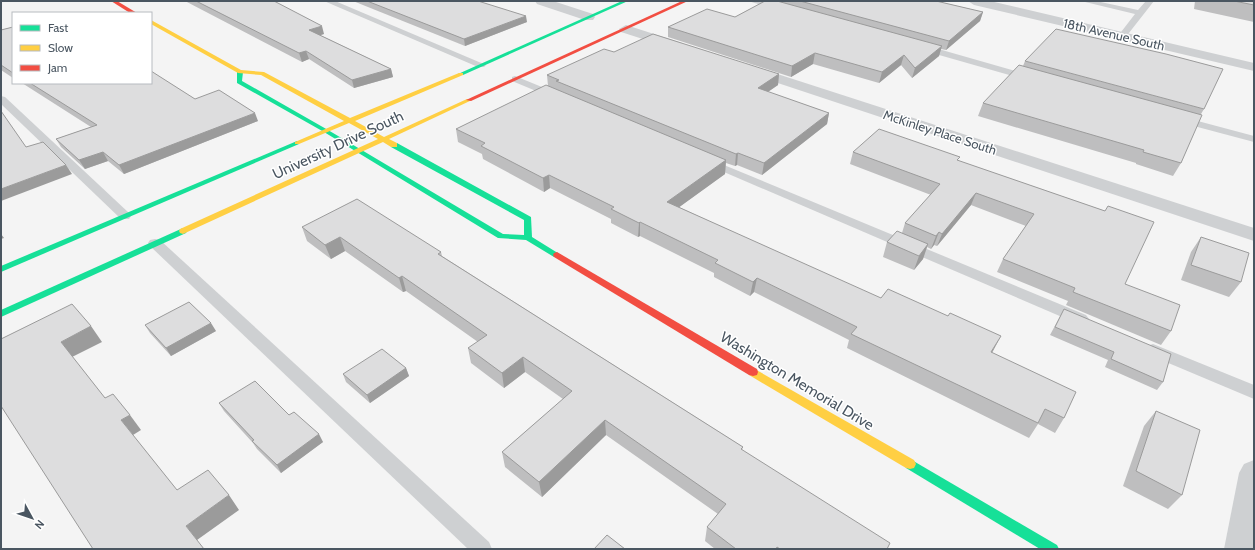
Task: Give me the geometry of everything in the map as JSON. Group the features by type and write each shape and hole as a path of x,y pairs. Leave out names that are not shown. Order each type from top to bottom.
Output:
{"street":[{"path":"113,1 132,12"},
{"path":"541,1 589,17"},
{"name":"University Drive South","path":"1,269 481,65 626,1"},
{"name":"University Drive South","path":"1,314 686,1"},
{"name":"18th Avenue South","path":"974,1 1254,67"},
{"path":"152,23 240,72 262,73 528,219 528,238"},
{"path":"626,29 695,51"},
{"name":"McKinley Place South","path":"733,64 1254,235"},
{"name":"Washington Memorial Drive","path":"240,72 239,82 326,131 501,236 528,238 1052,549"},
{"path":"1240,549 1254,473"}],"lane":[{"path":"328,1 481,65"},
{"path":"752,1 790,12"},
{"path":"1085,1 1140,13"},
{"path":"1122,36 1147,2"},
{"path":"912,45 1041,81"},
{"path":"515,79 569,102"},
{"path":"1,99 125,216"},
{"path":"1170,116 1254,139"},
{"path":"694,155 1092,324"},
{"path":"155,243 482,549"},
{"path":"1144,346 1254,392"}],"building":[{"path":"196,1 274,1 322,26 309,30 391,69 352,80 306,51 299,53"},
{"path":"367,1 478,1 526,16 464,39"},
{"path":"765,1 777,1 942,46 915,68 904,55 882,72 815,53 792,66 668,27 707,9 735,17"},
{"path":"800,1 936,1 983,12 949,41"},
{"path":"1234,1 1254,1 1254,5"},
{"path":"12,27 12,72 1,65 1,30"},
{"path":"1056,29 1166,54 1223,69 1204,109 1025,61"},
{"path":"653,34 779,74 758,88 829,113 764,163 738,153 736,154 556,81 559,80 547,75 604,49 614,52"},
{"path":"1019,65 1202,115 1181,163 1143,152 1144,150 983,103"},
{"path":"152,72 195,99 219,90 255,113 119,165 103,152 79,160 56,139 97,125 32,84 152,84"},
{"path":"546,85 726,160 667,202 881,298 888,289 948,316 950,313 1001,336 991,352 1076,392 1064,418 1045,409 1038,423 851,334 857,327 757,278 753,282 715,263 718,260 611,209 614,207 549,175 543,178 481,146 485,143 456,129"},
{"path":"1,111 26,147 43,142 66,165 1,189"},
{"path":"879,129 960,157 957,160 1105,211 1108,206 1154,222 1125,284 1180,305 1171,331 1073,292 1075,288 1003,259 1034,214 976,193 942,234 939,232 936,236 905,223 940,184 853,152"},
{"path":"357,199 441,252 438,254 743,447 741,449 890,543 887,549 780,549 777,547 776,549 736,549 707,527 726,504 605,420 539,482 502,452 572,391 523,357 502,373 468,348 487,335 402,276 399,278 340,237 325,245 302,227"},
{"path":"897,231 928,244 919,256 887,242"},
{"path":"1201,237 1249,253 1241,282 1191,265"},
{"path":"189,302 211,323 166,348 145,325"},
{"path":"72,304 91,326 61,342 105,398 113,394 130,415 121,420 177,490 208,470 229,495 186,526 204,549 93,549 1,406 1,339"},
{"path":"1064,309 1171,354 1163,382 1111,359 1114,352 1055,327"},
{"path":"382,349 406,368 367,395 343,374"},
{"path":"255,381 289,415 294,412 319,434 277,465 252,441 254,440 219,403"},
{"path":"1156,411 1200,430 1182,495 1136,471"},
{"path":"607,535 625,549 594,549"}],"traffic: fast":[{"path":"461,74 626,1"},
{"path":"240,72 239,82 326,131 501,236 528,238 557,255"},
{"path":"1,269 297,143"},
{"path":"394,145 528,219 528,238"},
{"path":"1,314 183,231"},
{"path":"910,464 1052,549"}],"traffic: slow":[{"path":"152,23 240,72 262,73 394,145"},
{"path":"297,143 461,74"},
{"path":"183,231 469,100"},
{"path":"753,372 910,464"}],"traffic: jam":[{"path":"113,1 132,12"},
{"path":"469,100 686,1"},
{"path":"557,255 753,372"}]}
